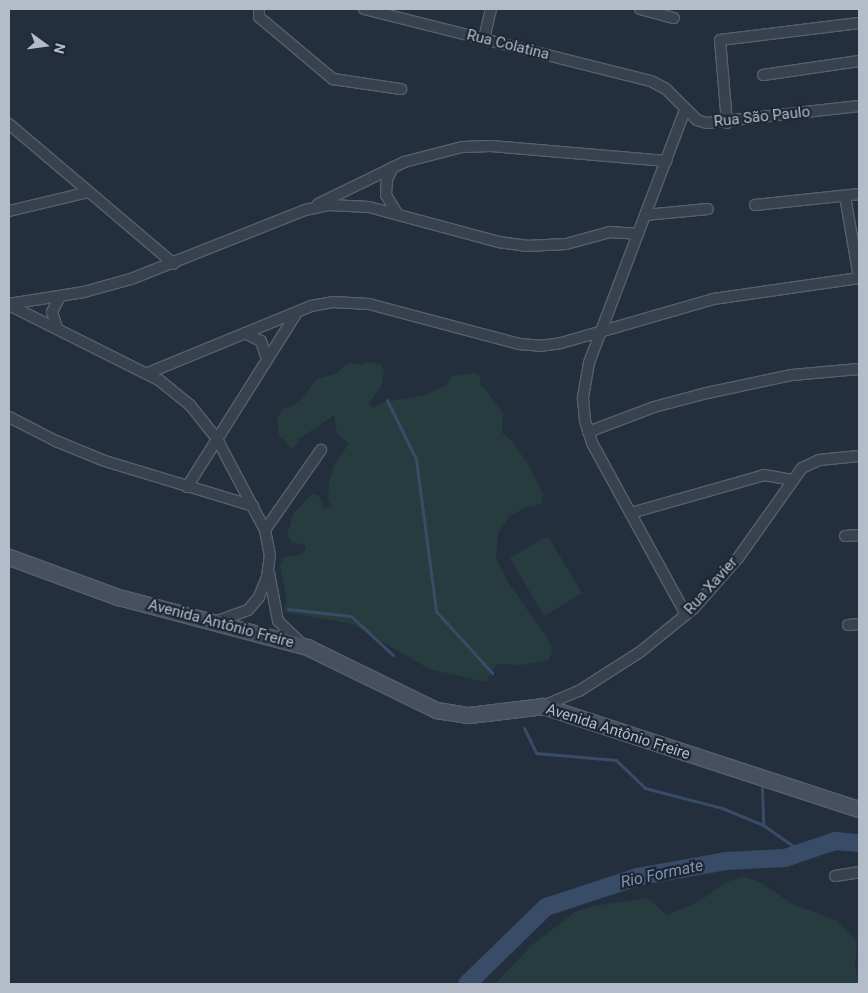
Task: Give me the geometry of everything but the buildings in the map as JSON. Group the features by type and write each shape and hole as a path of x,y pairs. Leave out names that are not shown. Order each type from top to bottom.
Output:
{"street":[{"path":"259,9 259,17 333,79 401,89"},
{"name":"Rua Colatina","path":"364,9 651,81"},
{"path":"484,39 491,9"},
{"path":"640,9 674,18"},
{"path":"727,123 720,40 859,23"},
{"path":"763,75 859,61"},
{"name":"Rua São Paulo","path":"651,81 666,88 685,110 697,120 707,123 727,123 859,106"},
{"path":"685,110 583,386 583,410 588,432 686,615"},
{"path":"9,124 174,264"},
{"path":"9,304 108,286 174,264 306,210 393,167 432,152 476,146 666,161"},
{"path":"393,167 387,180 386,195 398,215"},
{"path":"9,210 89,192"},
{"path":"755,205 859,194"},
{"path":"148,372 297,312 322,304 357,302 529,345 556,344 703,301 760,291 859,278 845,196"},
{"path":"306,210 355,205 499,242 526,246 566,244 610,232 638,234"},
{"path":"646,215 708,209"},
{"path":"57,328 52,312 60,296"},
{"path":"9,304 148,372 190,406 217,440 265,530 269,546 269,570 278,621 288,634 307,647"},
{"path":"188,487 297,312"},
{"path":"245,333 261,341 267,359"},
{"path":"588,432 680,399 792,376 859,369"},
{"path":"9,417 80,451 188,487 253,506"},
{"path":"265,530 321,450"},
{"name":"Rua Xavier","path":"543,706 578,691 640,652 686,615 738,558 791,480 808,463 859,456"},
{"path":"631,513 764,475 791,480"},
{"path":"845,536 859,535"},
{"name":"Avenida Antônio Freire","path":"9,557 118,597 307,647 420,703 448,713 469,715 543,706 859,809"},
{"path":"211,622 231,619 248,610 259,597 269,570"},
{"path":"848,626 859,624"},
{"path":"835,876 859,872"}],"green space":[{"path":"365,362 381,364 384,371 382,384 369,403 373,408 383,402 422,396 446,386 452,376 475,373 480,376 480,384 503,412 502,433 511,440 528,464 543,495 541,504 524,508 510,516 498,533 496,558 509,584 548,639 552,650 549,660 521,665 497,664 485,682 429,669 352,624 284,612 286,596 280,565 284,557 302,554 306,549 305,545 292,542 287,536 293,514 312,494 318,495 324,508 332,506 328,501 329,483 335,463 349,444 337,433 334,415 299,439 293,449 279,436 277,419 283,408 292,407 303,397 317,379 335,374 349,363 361,365"},
{"path":"548,536 582,593 544,616 510,558"},
{"path":"743,877 758,881 794,905 836,920 857,941 855,967 859,984 495,984 531,946 575,912 593,906 647,898 667,915 700,901 726,882"}],"waterway":[{"path":"387,400 416,459 436,611 492,673"},
{"path":"288,609 351,616 393,655"},
{"path":"524,728 536,753 616,760 645,788 722,808 763,825 802,852"},
{"path":"762,788 763,825"},
{"name":"Rio Formate","path":"467,984 546,907 637,877 726,861 785,858 835,841 859,843"}]}
